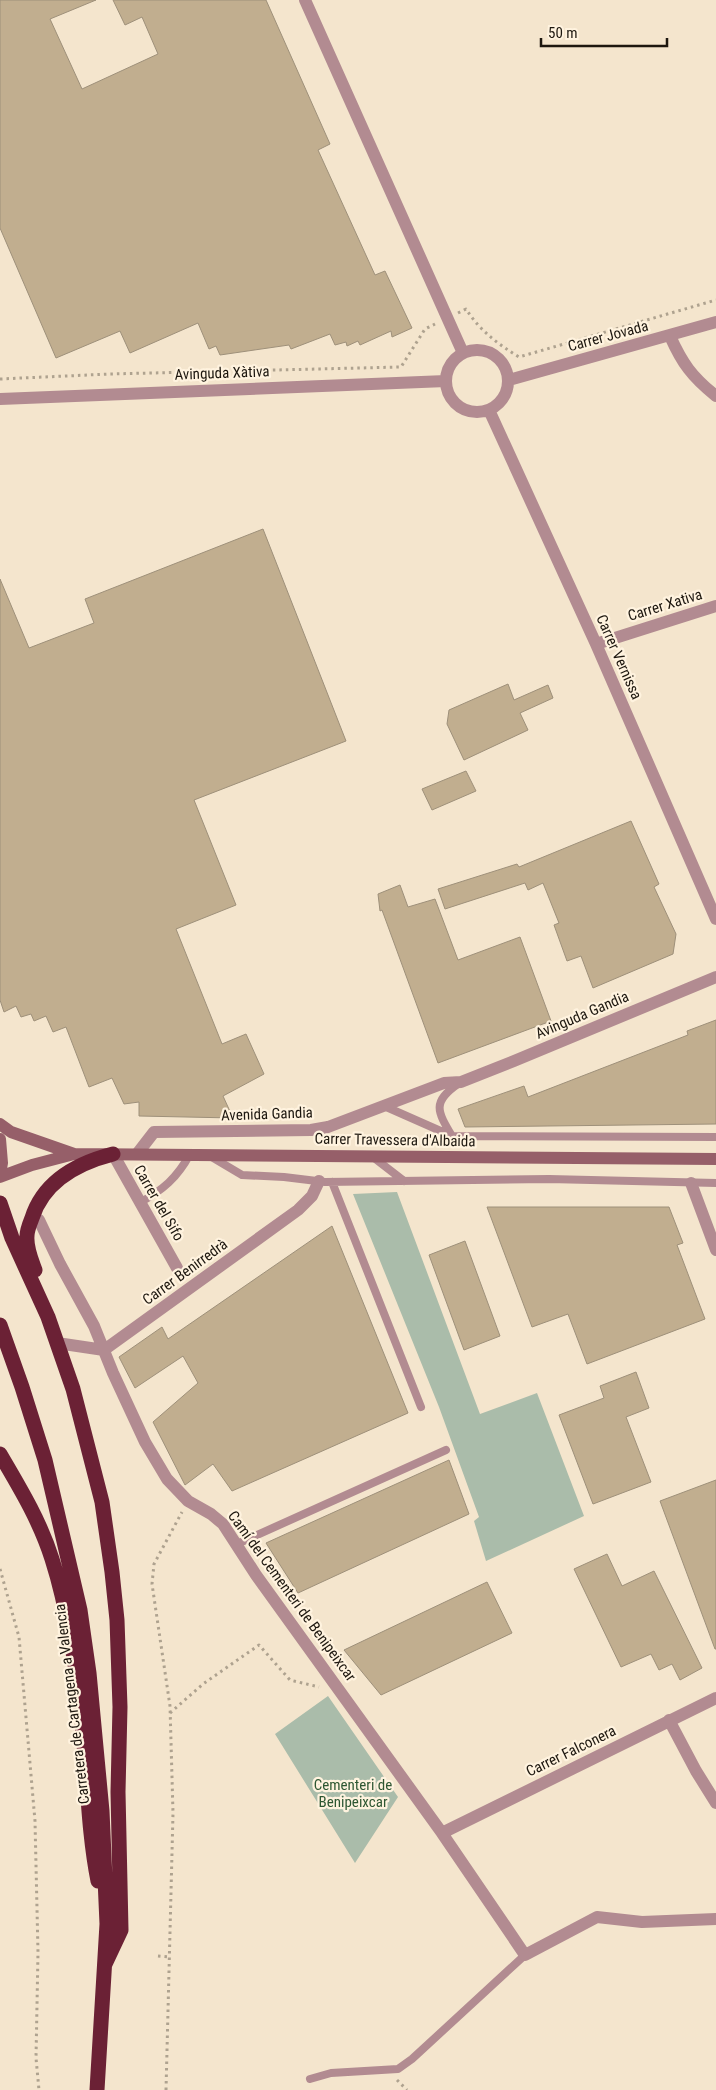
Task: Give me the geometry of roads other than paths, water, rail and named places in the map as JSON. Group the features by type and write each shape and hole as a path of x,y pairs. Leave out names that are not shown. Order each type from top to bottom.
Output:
{"highway":[{"path":"105,1964 121,1930 118,1792 120,1707 117,1620 102,1502 73,1389 48,1317 30,1254 27,1236 35,1208 53,1183 64,1174 89,1160 113,1154"},
{"path":"0,1202 15,1246 48,1317"},
{"name":"Carretera de Cartagena a Valencia","path":"0,1325 45,1460 80,1610 89,1673 102,1811 107,1924 97,2090"},
{"path":"0,1454 19,1483 37,1519 52,1559 69,1626 84,1743 93,1856 107,1924"}],"main road":[{"name":"Carrer Travessera d'Albaida","path":"0,1124 11,1132 74,1154"},
{"path":"0,1139 2,1163 0,1176"},
{"name":"Carrer Travessera d'Albaida","path":"0,1176 74,1154 716,1159"}],"street":[{"path":"305,0 462,353"},
{"name":"Carrer Jovada","path":"509,380 716,322"},
{"path":"670,336 684,365 698,382 716,396"},
{"path":"474,349 494,354 502,361 507,370 509,380 508,390 504,398 489,410 479,412 469,411 460,407 450,396 446,381 451,364 462,353 474,349"},
{"name":"Avinguda Xàtiva","path":"0,399 446,381"},
{"name":"Carrer Vernissa","path":"489,410 596,644 716,919"},
{"name":"Carrer Xativa","path":"596,644 716,606"},
{"name":"Avinguda Gandia","path":"461,1082 716,977"},
{"name":"Avenida Gandia","path":"137,1154 154,1132 310,1130 328,1127 444,1083 461,1082"},
{"name":"Carrer del Sifo","path":"113,1154 177,1268"},
{"name":"Carrer Benirredrà","path":"104,1350 285,1220 312,1196 319,1181"},
{"path":"691,1183 716,1250"},
{"name":"Camí del Cementeri de Benipeixcar","path":"40,1220 57,1257 94,1326 113,1373 145,1442 167,1479 188,1501 217,1519 237,1544 256,1575 442,1833 525,1955"},
{"path":"57,1343 104,1350"},
{"name":"Carrer Falconera","path":"442,1833 716,1698"},
{"path":"669,1720 716,1804"},
{"path":"525,1955 597,1917 642,1922 716,1919"}],"lane":[{"path":"452,1136 439,1114 439,1104 444,1095 461,1082"},
{"path":"383,1106 452,1136 716,1137"},
{"path":"139,1203 158,1192 180,1172 190,1154"},
{"path":"206,1154 242,1175 332,1182 549,1179 716,1183"},
{"path":"372,1156 404,1181"},
{"path":"332,1182 421,1407"},
{"path":"237,1544 446,1450"},
{"path":"310,2080 331,2073 398,2069 412,2059 525,1955"}],"park label":[{"name":"Cementeri de Benipeixcar","path":"353,1794"}]}
